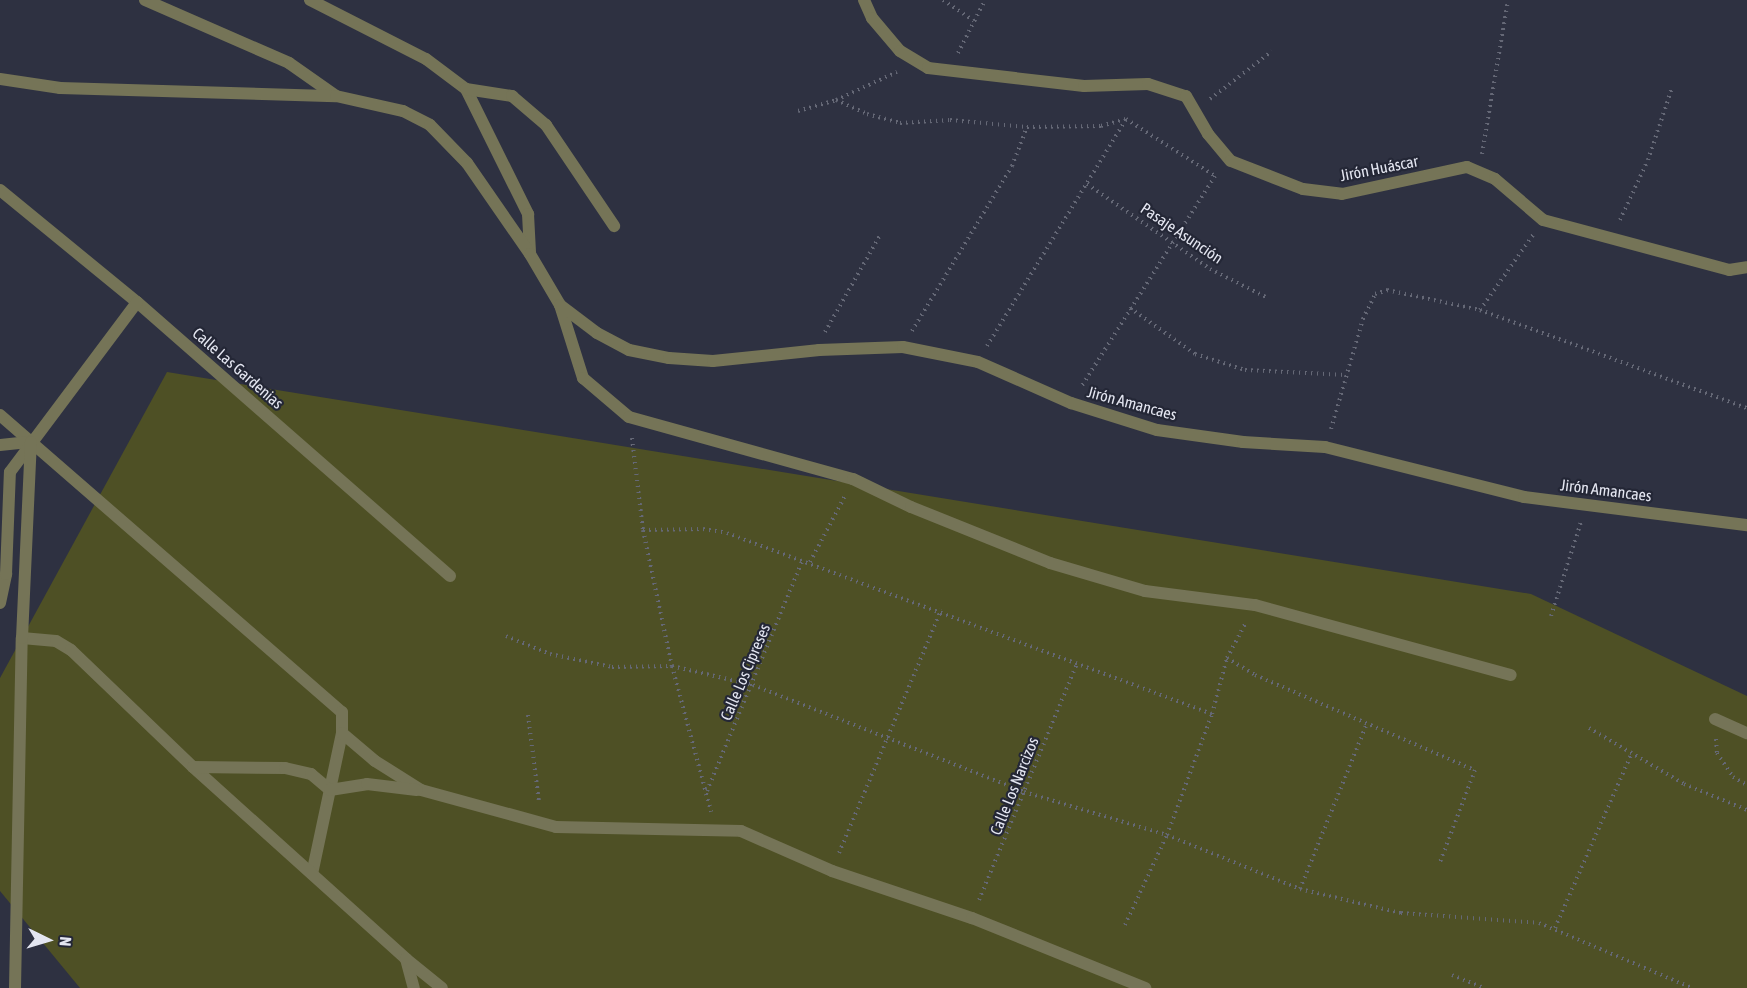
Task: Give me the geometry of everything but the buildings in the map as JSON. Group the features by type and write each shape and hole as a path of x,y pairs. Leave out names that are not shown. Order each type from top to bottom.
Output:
{"street":[{"path":"145,0 289,63 336,96"},
{"path":"310,0 426,59 466,89 528,214 530,254"},
{"path":"864,0 872,18 900,51 928,68 1084,86 1148,84 1186,96"},
{"path":"0,79 60,87 336,96 403,111 430,125 467,163 530,254 561,305 583,378 629,417 853,479 911,507 1050,563 1145,591 1255,605 1511,675"},
{"path":"466,89 512,96 546,125 614,226"},
{"name":"Jirón Huáscar","path":"1186,96 1208,134 1231,161 1303,189 1342,194 1467,167 1495,179 1543,220 1729,270 1747,267"},
{"name":"Calle Las Gardenias","path":"0,190 137,302 450,576"},
{"path":"0,603 6,574 10,472 137,302"},
{"name":"Jirón Amancaes","path":"561,305 597,333 629,350 669,358 713,361 819,350 903,348 978,362 1071,403 1157,430 1243,442 1325,447 1524,497 1747,525"},
{"path":"0,415 342,712 342,733 312,873"},
{"path":"0,445 31,442"},
{"path":"15,988 22,638 31,442"},
{"path":"22,638 56,641 71,650 193,767 406,959 442,988"},
{"path":"1715,719 1747,734"},
{"path":"342,733 375,761 421,790"},
{"path":"193,767 285,768 311,774 330,790 367,784 421,790 556,827 741,831 832,871 972,918 1145,988"},
{"path":"406,959 414,988"}],"path":[{"path":"943,0 974,21"},
{"path":"950,70 985,0"},
{"path":"1479,172 1508,0"},
{"path":"1186,96 1209,100 1272,51"},
{"path":"798,111 836,99 897,72 928,68"},
{"path":"1611,240 1648,160 1672,88"},
{"path":"836,99 867,114 900,123 950,120 1027,127 1101,126 1126,119 1215,176 1071,403"},
{"path":"978,362 1126,119"},
{"path":"903,348 935,287 1012,166 1027,127"},
{"name":"Pasaje Asunción","path":"1086,184 1173,240 1210,269 1266,297"},
{"path":"1480,310 1543,220"},
{"path":"819,350 828,322 880,235"},
{"path":"1325,447 1346,375 1375,294 1387,290 1422,295 1480,310 1747,408"},
{"path":"1130,308 1195,354 1245,370 1346,375"},
{"path":"629,417 643,530 672,666 716,831"},
{"path":"810,562 853,479"},
{"path":"1551,616 1587,504"},
{"path":"643,530 719,531 941,610 1212,714"},
{"name":"Calle Los Cipreses","path":"706,792 753,685 803,559"},
{"path":"1125,925 1167,835 1212,714 1227,658 1255,605"},
{"path":"832,871 941,610"},
{"path":"506,636 550,654 612,667 672,666 753,685 1024,792 1167,835 1300,889 1401,913 1539,923 1692,988"},
{"path":"1227,658 1255,675 1474,770 1440,862"},
{"name":"Calle Los Narcizos","path":"972,918 1077,663"},
{"path":"528,715 542,823"},
{"path":"1715,719 1717,753 1733,777 1747,785"},
{"path":"1300,889 1367,723"},
{"path":"1589,728 1684,784 1747,810"},
{"path":"1554,928 1632,753"},
{"path":"1452,975 1485,988"}],"green space":[{"path":"167,372 1531,594 1747,696 1747,988 80,988 0,891 0,678"}]}
